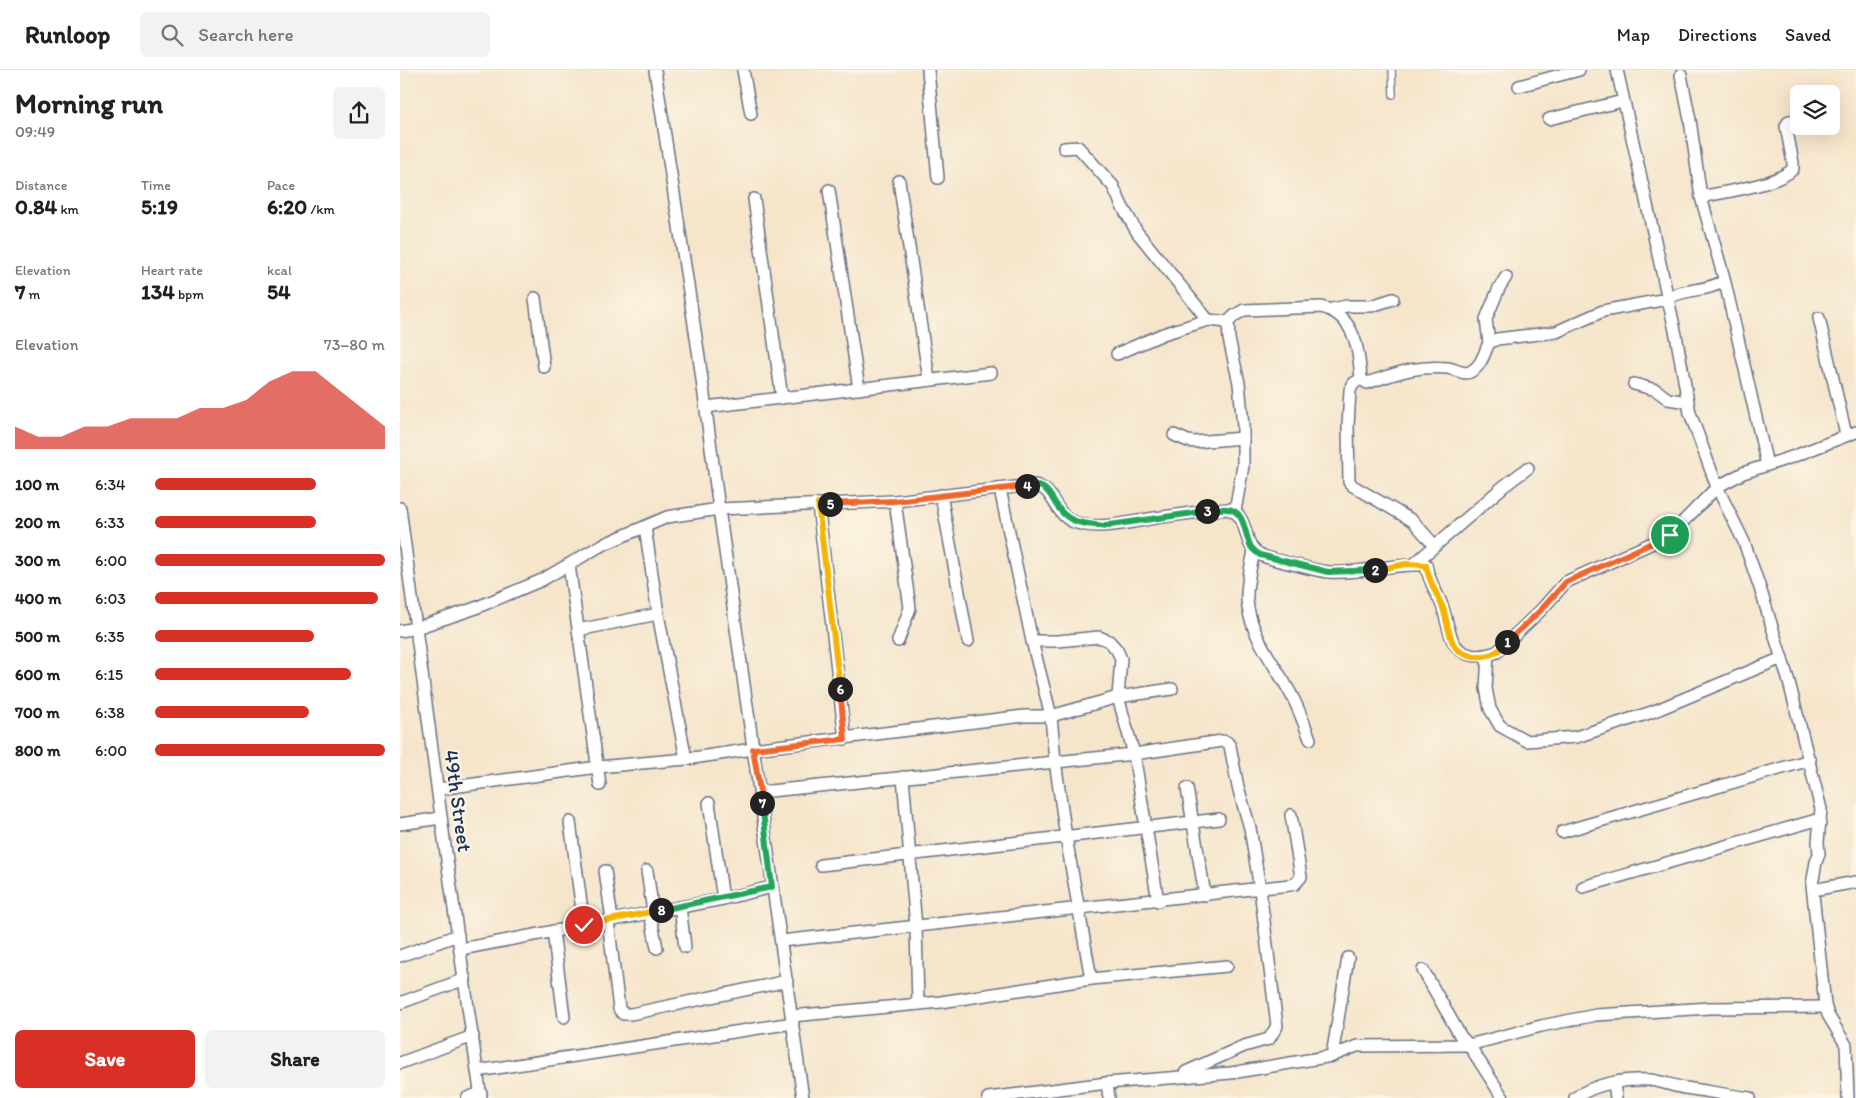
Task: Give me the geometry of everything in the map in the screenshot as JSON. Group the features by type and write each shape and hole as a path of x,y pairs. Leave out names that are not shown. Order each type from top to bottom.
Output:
{"street":[{"path":"655,70 706,408 803,1098"},
{"path":"742,70 750,114"},
{"path":"928,70 938,178"},
{"path":"1519,86 1579,70"},
{"path":"1617,70 1676,335 1690,413 1718,487 1744,542 1760,588 1782,658 1810,760 1821,809 1813,890 1825,1007 1846,1045 1848,1098"},
{"path":"1681,76 1690,120 1701,197 1724,281 1767,465"},
{"path":"1549,119 1623,101"},
{"path":"1701,197 1738,190 1790,172 1793,169 1793,163 1786,126 1790,121"},
{"path":"1064,148 1078,147 1113,186 1137,232 1208,320"},
{"path":"899,181 929,380"},
{"path":"830,190 859,389"},
{"path":"754,199 782,398"},
{"path":"1360,379 1367,383 1409,369 1422,367 1450,368 1464,373 1472,371 1481,362 1489,343 1486,319 1499,288 1506,277"},
{"path":"1489,343 1497,340 1556,332 1602,311 1667,298 1724,281"},
{"path":"535,298 544,366"},
{"path":"1393,299 1371,306 1347,306 1332,309 1321,307 1244,310 1228,322 1229,339 1239,383 1243,438 1243,466 1235,511 1244,526 1250,545 1260,555 1328,572 1426,565 1427,574 1443,610 1454,645 1458,650 1476,656 1488,656 1497,652 1541,610 1566,582 1670,535 1718,487 1743,473 1851,433 1819,318"},
{"path":"1332,309 1338,314 1356,340 1359,351 1360,379"},
{"path":"1117,354 1163,334 1208,320 1228,322"},
{"path":"706,408 991,373"},
{"path":"1360,379 1354,383 1350,390 1348,426 1350,482 1353,486 1412,521 1435,546"},
{"path":"1634,384 1656,390 1668,399 1688,402"},
{"path":"1174,435 1195,442 1243,438"},
{"path":"1413,565 1504,486 1528,468"},
{"path":"400,631 416,628 473,609 534,584 550,577 600,546 667,517 719,509 895,501 1041,485 1046,489 1065,516 1074,522 1087,524 1103,526 1218,510 1228,509 1235,511"},
{"path":"1000,488 1032,640 1051,716 1055,761 1066,837 1092,980"},
{"path":"941,495 968,641"},
{"path":"895,501 910,606 898,641"},
{"path":"818,504 845,739"},
{"name":"49th Street","path":"400,508 403,552 416,628 481,1096"},
{"path":"645,527 658,614 686,759"},
{"path":"1254,551 1247,588 1247,601 1251,620 1259,642 1294,700 1310,739"},
{"path":"569,564 600,785"},
{"path":"578,630 658,614"},
{"path":"1032,640 1058,641 1099,637 1109,641 1117,650 1121,659 1118,697 1134,754 1158,901"},
{"path":"1488,656 1486,688 1490,709 1500,726 1527,740 1576,736 1652,712 1782,658"},
{"path":"438,789 598,767 686,759 1024,716 1051,716 1118,697 1172,689"},
{"path":"760,792 1134,754 1222,741 1227,742 1230,746 1250,828 1260,889 1277,1026 1269,1039 1244,1046 1186,1072 1183,1076"},
{"path":"1562,832 1810,760"},
{"path":"902,777 916,927 918,1004"},
{"path":"1186,788 1205,895"},
{"path":"709,803 723,899"},
{"path":"782,941 1290,886 1295,884 1301,877 1291,815"},
{"path":"400,824 441,818"},
{"path":"821,865 1219,819"},
{"path":"1583,887 1820,819"},
{"path":"570,822 584,925"},
{"path":"606,871 619,1009 624,1014 787,981"},
{"path":"647,871 657,948"},
{"path":"1813,890 1856,882"},
{"path":"461,949 723,899 772,887"},
{"path":"680,907 685,947"},
{"path":"553,931 564,1017"},
{"path":"400,956 458,935"},
{"path":"1332,1056 1348,958"},
{"path":"477,1071 793,1020 1092,980 1227,966"},
{"path":"1423,970 1461,1037 1469,1045 1503,1098"},
{"path":"400,1003 465,979"},
{"path":"988,1098 1028,1096 1107,1083 1231,1073 1332,1056 1357,1046 1469,1045 1541,1026 1596,1015 1710,1008 1825,1007"},
{"path":"400,1063 473,1036"},
{"path":"1575,1098 1584,1092 1614,1083 1652,1080 1673,1086 1750,1098"},
{"path":"1107,1083 1109,1098"},
{"path":"1614,1083 1616,1098"},
{"path":"1673,1086 1674,1098"},
{"path":"467,1098 481,1096"}],"lane":[{"path":"1392,70 1393,95"}],"route":[{"path":"584,925 723,899 772,887 753,749 845,739 818,504 895,501 969,491 1041,485 1046,489 1058,509 1074,522 1103,526 1228,509 1235,511 1244,526 1250,545 1260,555 1328,572 1374,570 1406,564 1426,565 1427,574 1443,610 1454,645 1458,650 1466,654 1476,656 1488,656 1497,652 1541,610 1566,582 1670,535"}]}
